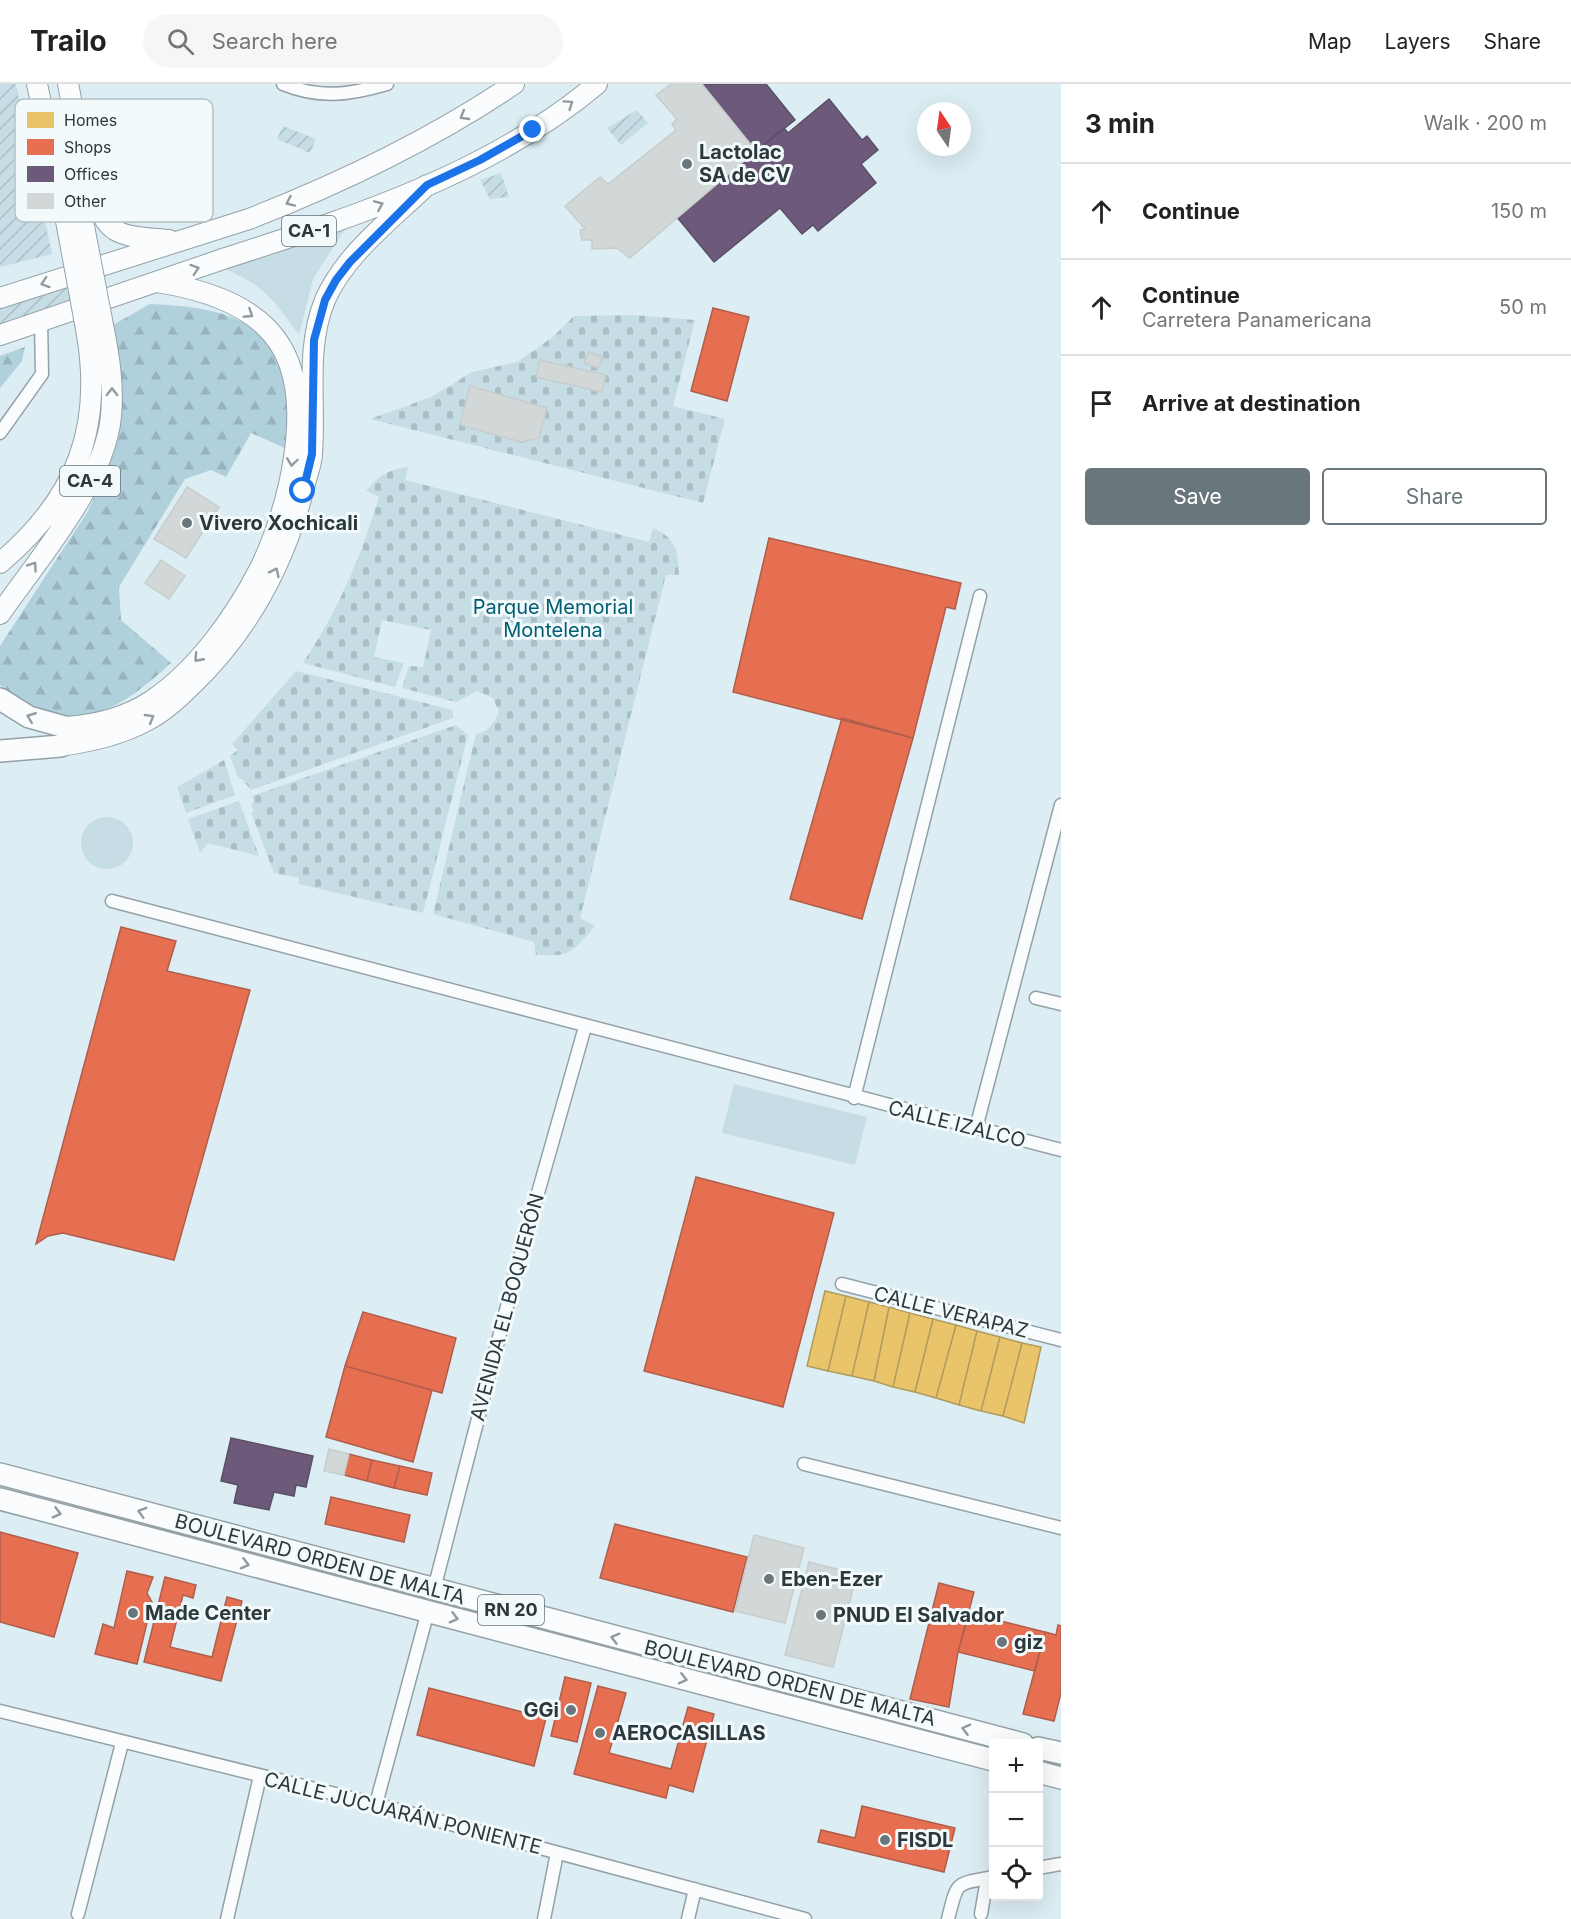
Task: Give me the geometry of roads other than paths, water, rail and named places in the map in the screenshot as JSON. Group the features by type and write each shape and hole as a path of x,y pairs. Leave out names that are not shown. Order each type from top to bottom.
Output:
{"highway":[{"path":"0,699 63,736"},
{"path":"0,751 63,736"},
{"name":"BOULEVARD ORDEN DE MALTA","path":"0,1474 1008,1739"},
{"name":"BOULEVARD ORDEN DE MALTA","path":"0,1499 989,1759"},
{"path":"1043,1749 1061,1753"},
{"path":"1043,1773 1061,1778"}],"main road":[{"path":"37,84 41,99"},
{"path":"56,84 58,99"},
{"path":"68,84 71,99"},
{"name":"CA-1","path":"1,298 284,205 406,149 514,84"},
{"name":"CA-1","path":"0,335 346,219 427,185 480,160 533,130 597,84"},
{"path":"305,404 319,318 336,280 350,262 427,185"},
{"path":"105,222 114,230 127,235 178,241"},
{"path":"75,223 95,327"},
{"path":"63,736 95,732 150,719 174,702 211,665 261,598 283,554 296,519 312,454 305,404 290,364 272,334 260,321 234,305 204,292 155,282"},
{"name":"CA-4","path":"0,563 54,505 68,483 81,455 93,397 95,327"},
{"name":"CA-4","path":"0,614 84,492 98,466 108,435 112,392 111,366 95,327"}],"street":[{"path":"284,84 307,94 327,95 387,84"},
{"path":"0,432 42,374 41,321"},
{"path":"854,1098 980,596"},
{"path":"976,1128 1055,850 1061,805"},
{"name":"CALLE IZALCO","path":"112,902 585,1027 615,1032 854,1098 1061,1150"},
{"path":"1036,998 1061,1004"},
{"name":"AVENIDA EL BOQUERÓN","path":"434,1589 519,1260 585,1027"},
{"name":"CALLE VERAPAZ","path":"842,1284 1061,1340"},
{"path":"804,1464 1061,1528"},
{"path":"376,1804 428,1611"},
{"name":"CALLE JUCUARÁN PONIENTE","path":"0,1711 376,1804 805,1919"},
{"path":"78,1914 122,1743"},
{"path":"226,1919 260,1776"},
{"path":"544,1919 557,1853"},
{"path":"1043,1867 1061,1864"},
{"path":"948,1919 956,1888 963,1882 989,1878"},
{"path":"981,1914 989,1882"},
{"path":"688,1919 695,1889"}],"place":[{"name":"Lactolac SA de CV","path":"687,164"},
{"name":"Vivero Xochicali","path":"187,523"},
{"name":"Eben-Ezer","path":"769,1579"},
{"name":"Made Center","path":"133,1613"},
{"name":"PNUD El Salvador","path":"821,1615"},
{"name":"giz","path":"1002,1642"},
{"name":"GGi","path":"571,1710"},
{"name":"AEROCASILLAS","path":"600,1733"},
{"name":"FISDL","path":"885,1840"}],"park label":[{"name":"Parque Memorial Montelena","path":"553,618"}]}
